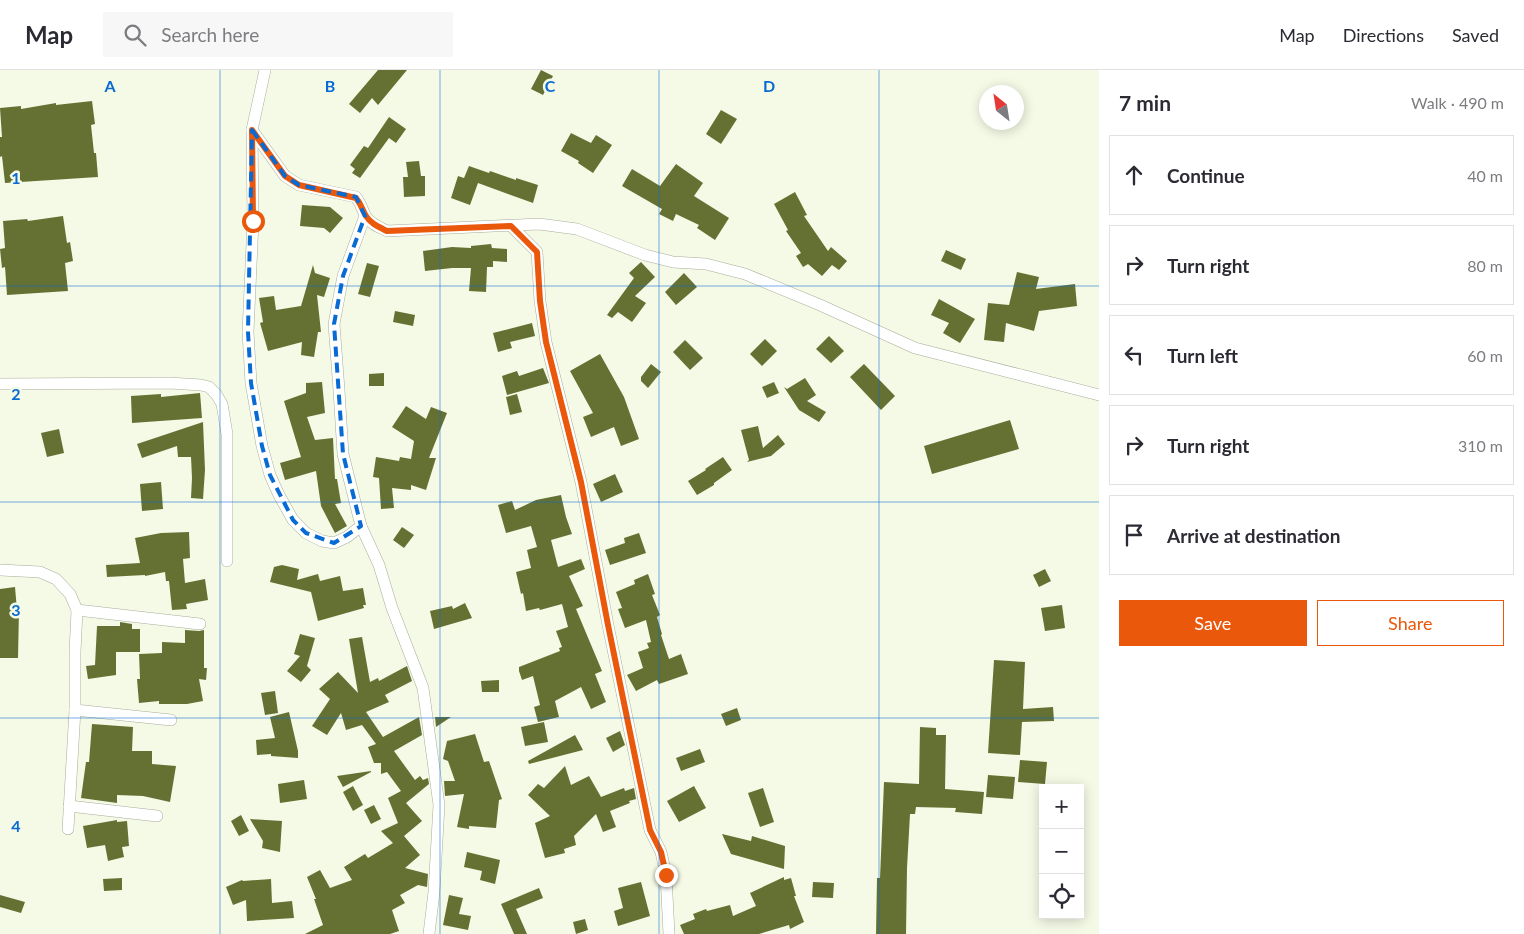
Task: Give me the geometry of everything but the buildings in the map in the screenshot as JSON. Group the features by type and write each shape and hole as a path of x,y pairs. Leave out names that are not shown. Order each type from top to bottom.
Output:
{"street":[{"path":"266,70 252,130 253,221 248,332 251,383 262,446 270,475 279,495 293,520 306,533 322,541 334,543 361,526"},
{"path":"252,130 285,176 299,185 356,198 366,216 374,225 387,231 539,224 577,229 645,255 673,262 706,264 745,274 820,305 915,348 1099,396"},
{"path":"366,216 343,276 334,324 343,454 361,526 379,565 392,608 423,688 439,805 434,892 429,934"},
{"path":"511,226 537,252 540,301 546,342 581,482 650,830 661,852 666,875 669,934"},
{"path":"0,384 170,383 209,387 222,404 227,434 226,561"},
{"path":"0,570 40,572 56,579 70,594 77,610 68,829"},
{"path":"77,610 200,624"},
{"path":"74,710 171,720"},
{"path":"69,806 156,816"}],"highlighted area":[{"path":"252,130 285,176 299,185 356,197 365,216 343,276 334,324 343,454 361,526 334,543 306,533 293,520 270,475 262,446 251,383 248,332"}],"route":[{"path":"253,221 252,130 285,176 299,185 356,198 366,216 374,225 387,231 511,226 537,252 540,301 546,342 581,482 650,830 661,852 666,875"}]}
